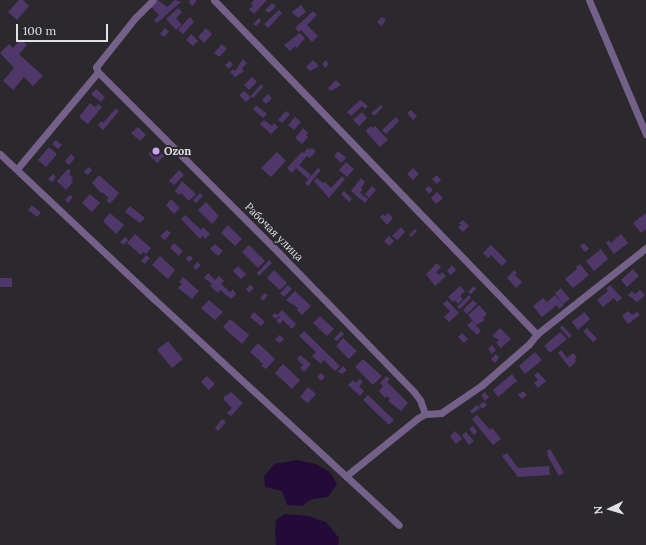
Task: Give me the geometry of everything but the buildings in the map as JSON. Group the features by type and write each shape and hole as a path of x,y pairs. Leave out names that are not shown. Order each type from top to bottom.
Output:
{"street":[{"path":"17,169 98,72 96,67 135,18 153,0"},
{"path":"214,0 537,334"},
{"path":"589,0 646,134"},
{"name":"Рабочая улица","path":"98,72 414,392 420,400 424,414"},
{"path":"0,154 399,525"},
{"path":"346,476 424,414 441,413 482,385 529,344 537,334 646,248"}],"shaded area":[{"path":"297,460 316,464 330,472 337,484 328,497 312,499 302,506 287,505 282,491 265,487 264,477 274,464"},
{"path":"285,514 308,516 326,522 339,538 338,545 276,545 276,520"}],"place":[{"name":"Ozon","path":"156,151"}]}
